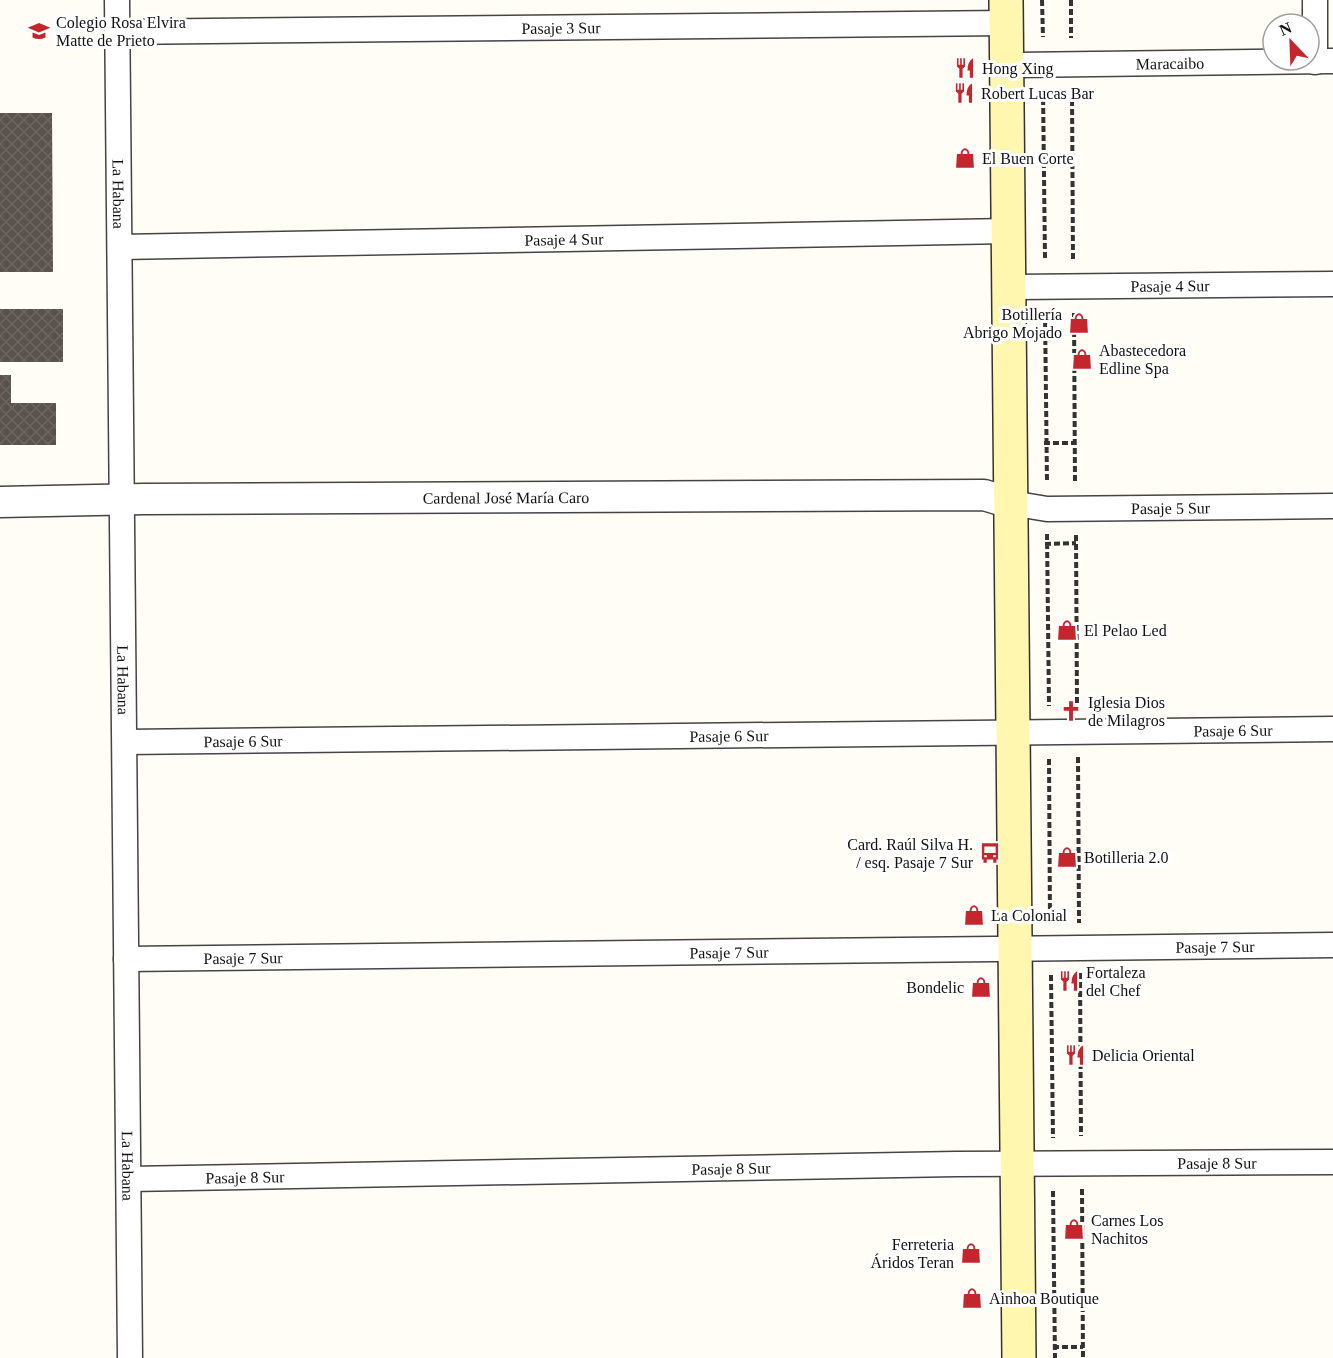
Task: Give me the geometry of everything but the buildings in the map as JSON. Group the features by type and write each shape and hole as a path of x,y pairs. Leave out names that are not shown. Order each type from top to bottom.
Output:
{"main road":[{"path":"1006,12 1019,1358"}],"street":[{"name":"La Habana","path":"117,0 130,1358"},
{"path":"1315,0 1324,62"},
{"name":"Pasaje 3 Sur","path":"117,32 1006,12"},
{"name":"Maracaibo","path":"1006,65 1324,62"},
{"name":"Pasaje 4 Sur","path":"120,247 1008,231"},
{"name":"Pasaje 4 Sur","path":"1008,287 1333,284"},
{"name":"Cardenal José María Caro","path":"0,502 122,499 984,495 1011,503"},
{"name":"Pasaje 5 Sur","path":"1011,503 1047,509 1333,506"},
{"name":"Pasaje 6 Sur","path":"125,742 1333,729"},
{"name":"Pasaje 7 Sur","path":"126,959 1333,945"},
{"name":"Pasaje 8 Sur","path":"129,1179 1053,1163 1333,1162"}],"path":[{"path":"1042,0 1054,1358"},
{"path":"1071,0 1083,1358"}],"place":[{"name":"Colegio Rosa Elvira Matte de Prieto","path":"39,31"},
{"name":"Hong Xing","path":"965,68"},
{"name":"Robert Lucas Bar","path":"964,93"},
{"name":"El Buen Corte","path":"965,158"},
{"name":"Botillería Abrigo Mojado","path":"1079,323"},
{"name":"Abastecedora Edline Spa","path":"1082,359"},
{"name":"El Pelao Led","path":"1067,630"},
{"name":"Iglesia Dios de Milagros","path":"1071,711"},
{"name":"Card. Raúl Silva H. / esq. Pasaje 7 Sur","path":"990,853"},
{"name":"Botilleria 2.0","path":"1067,857"},
{"name":"La Colonial","path":"974,915"},
{"name":"Fortaleza del Chef","path":"1069,981"},
{"name":"Bondelic","path":"981,987"},
{"name":"Delicia Oriental","path":"1075,1055"},
{"name":"Carnes Los Nachitos","path":"1074,1229"},
{"name":"Ferreteria Áridos Teran","path":"971,1253"},
{"name":"Ainhoa Boutique","path":"972,1298"}]}
